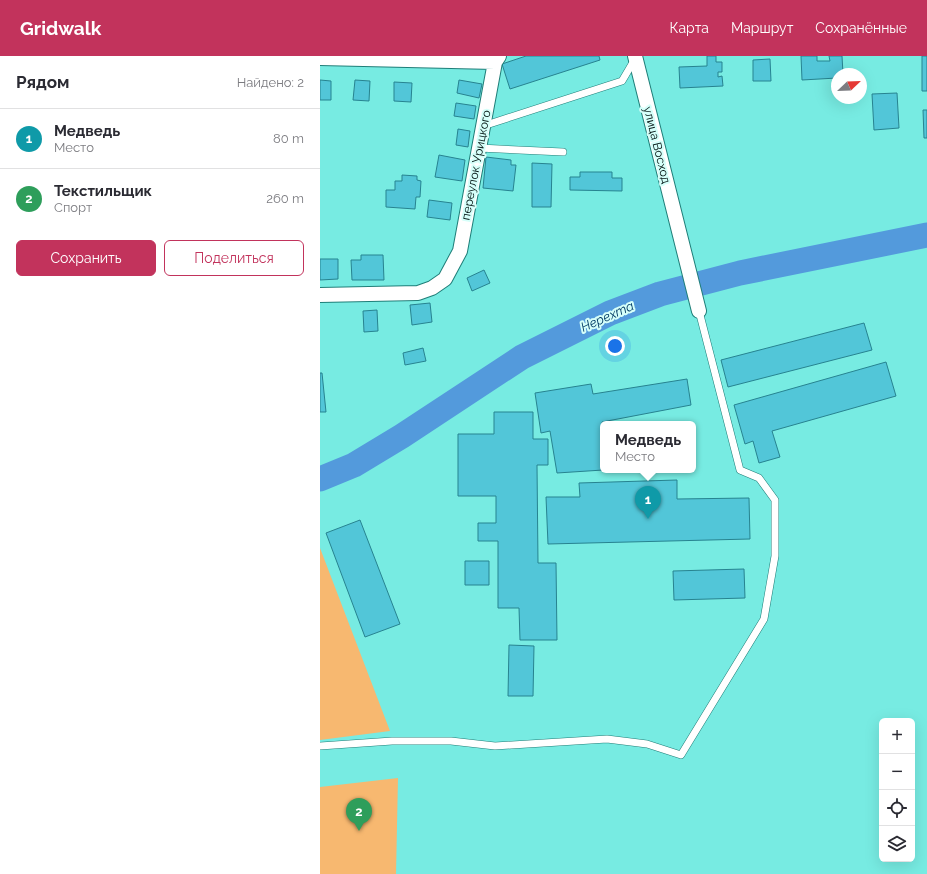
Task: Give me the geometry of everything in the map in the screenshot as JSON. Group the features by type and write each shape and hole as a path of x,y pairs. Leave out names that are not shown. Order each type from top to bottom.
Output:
{"street":[{"name":"улица Восход","path":"635,57 699,312"},
{"path":"320,58 497,59"},
{"name":"переулок Урицкого","path":"320,294 418,293 432,288 445,279 460,251 497,59"}],"lane":[{"path":"483,126 622,81 635,57"},
{"path":"479,148 563,152"},
{"path":"320,746 392,741 451,741 495,746 607,739 647,744 681,755 764,619 775,556 775,500 759,478 740,470 699,312"}],"shaded area":[{"path":"320,548 390,731 320,740"},
{"path":"398,778 396,874 320,874 320,787"}],"building":[{"path":"526,56 599,56 600,60 510,89 502,64"},
{"path":"707,56 716,56 716,62 722,62 722,72 718,72 718,77 722,76 723,86 680,88 679,67 707,66"},
{"path":"801,56 817,56 817,61 830,61 829,56 842,56 843,68 831,68 831,78 802,80"},
{"path":"922,56 927,56 927,91 922,91"},
{"path":"770,59 771,81 753,81 753,60"},
{"path":"320,80 331,81 331,100 320,100"},
{"path":"355,80 370,81 369,101 353,100"},
{"path":"459,80 482,84 479,98 457,93"},
{"path":"394,82 412,83 411,102 394,101"},
{"path":"897,93 899,128 874,130 872,94"},
{"path":"456,103 476,106 474,119 454,116"},
{"path":"923,110 927,110 927,138 924,138"},
{"path":"458,129 470,131 468,147 456,145"},
{"path":"439,155 465,160 462,181 435,177"},
{"path":"486,157 511,160 511,165 516,165 513,191 483,188"},
{"path":"532,163 552,164 551,207 532,207"},
{"path":"580,172 612,172 612,178 622,178 622,191 570,190 570,177 580,177"},
{"path":"402,175 417,176 417,180 421,181 420,197 416,197 415,209 386,207 386,190 395,190 395,181 402,181"},
{"path":"429,200 452,203 450,220 427,217"},
{"path":"361,255 383,255 384,280 352,280 351,260 361,260"},
{"path":"320,259 338,259 338,279 320,280"},
{"path":"484,270 490,283 472,291 467,278"},
{"path":"430,303 432,322 412,325 410,305"},
{"path":"377,310 378,331 364,332 363,311"},
{"path":"864,323 872,350 728,387 721,360"},
{"path":"423,348 426,361 405,365 403,353"},
{"path":"886,362 896,396 772,431 780,457 759,463 753,441 745,444 734,405"},
{"path":"320,373 322,373 326,412 320,412"},
{"path":"687,379 691,405 607,421 600,421 600,470 557,473 550,431 541,433 535,393 591,384 593,394"},
{"path":"494,412 533,412 533,439 548,439 548,465 537,465 538,563 556,563 557,640 520,640 519,608 498,608 498,541 478,541 478,523 496,523 496,496 458,496 458,434 494,434"},
{"path":"677,480 677,499 749,498 750,539 548,544 546,497 580,497 579,483"},
{"path":"360,520 400,624 365,637 326,533"},
{"path":"465,561 489,561 489,585 465,585"},
{"path":"744,569 745,598 674,600 673,571"},
{"path":"509,645 534,646 533,696 508,696"}],"waterway":[{"name":"Нерехта","path":"320,479 354,465 402,436 522,357 610,313 660,294 740,273 927,235"}],"place":[{"name":"Медведь","path":"648,519"},
{"name":"Текстильщик","path":"359,831"}]}
